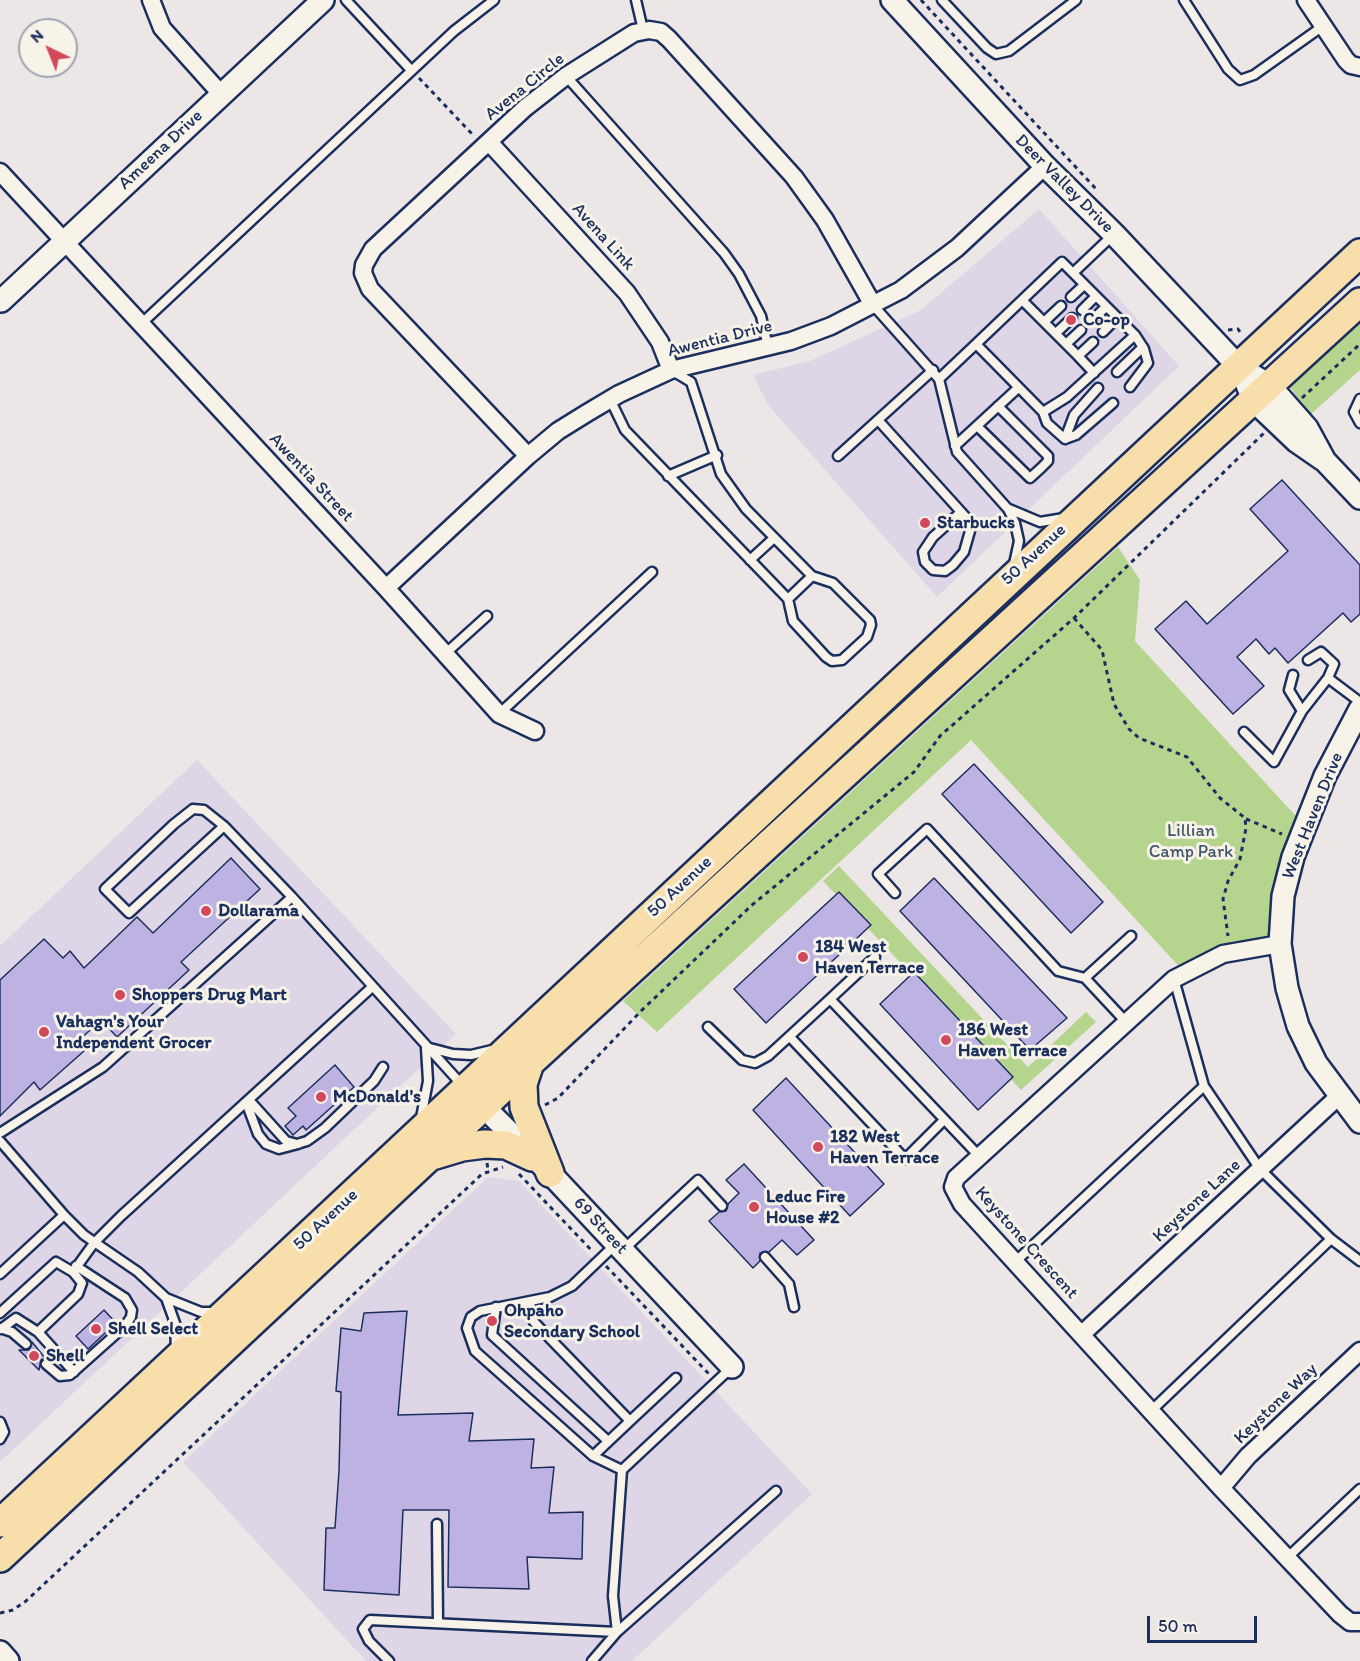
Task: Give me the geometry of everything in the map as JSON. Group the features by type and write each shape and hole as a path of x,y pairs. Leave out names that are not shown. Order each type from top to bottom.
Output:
{"main road":[{"name":"50 Avenue","path":"0,1558 474,1097 522,1035 1360,253"},
{"name":"50 Avenue","path":"474,1097 530,1063 1360,303"},
{"path":"527,1167 523,1084 530,1063"},
{"path":"423,1146 462,1147 487,1157 506,1145 527,1167"},
{"name":"50 Avenue","path":"0,1523 234,1306 423,1146"}],"street":[{"path":"151,0 162,28 221,94"},
{"name":"Ameena Drive","path":"1,301 323,0"},
{"name":"Deer Valley Drive","path":"892,0 1045,166 1114,234 1282,414 1307,428 1325,461 1360,497"},
{"path":"1306,0 1346,60 1351,65 1360,67"},
{"path":"643,30 661,32 669,39 794,177 825,220 873,305"},
{"name":"Avena Circle","path":"528,456 370,289 363,273 364,265 373,249 525,108 566,76 626,38 643,30"},
{"name":"Avena Link","path":"487,144 627,293 660,342 671,370"},
{"name":"Awentia Drive","path":"386,588 558,431 610,399 671,370 768,348 831,326 873,305 933,268 1045,166"},
{"name":"Awentia Street","path":"0,172 446,653 499,714 535,731"},
{"name":"West Haven Drive","path":"1359,712 1325,776 1293,857 1283,896 1280,944 1287,988 1298,1026 1316,1063 1360,1122"},
{"name":"Keystone Crescent","path":"1280,944 1223,954 1174,979 956,1178 953,1186 962,1204 1221,1488 1340,1614 1350,1622 1360,1622"},
{"name":"Keystone Lane","path":"1082,1334 1339,1096"},
{"name":"69 Street","path":"474,1097 527,1167 620,1247 732,1367"},
{"name":"Keystone Way","path":"1221,1488 1248,1456 1360,1351"},
{"path":"0,1652 8,1661"}],"lane":[{"path":"346,0 411,70"},
{"path":"141,324 411,70 461,25 494,0"},
{"path":"636,0 643,30"},
{"path":"942,0 987,48 996,54 1009,51 1076,0"},
{"path":"1184,0 1228,69 1240,80 1254,75 1323,27"},
{"path":"566,76 724,253 739,274 761,316 768,348"},
{"path":"1073,273 1114,234"},
{"path":"939,379 1062,262 1135,335 1143,348 1148,363 1130,387"},
{"path":"1071,297 1084,285"},
{"path":"1082,309 1096,296"},
{"path":"1022,300 1094,373"},
{"path":"873,305 939,379 955,446 1008,508 1018,531 1019,541 1018,553 1007,580"},
{"path":"1044,322 1061,306"},
{"path":"1092,321 1106,307"},
{"path":"1056,333 1072,318"},
{"path":"1103,332 1118,318"},
{"path":"1066,344 1081,330"},
{"path":"1043,412 1067,398 1135,335"},
{"path":"1078,356 1093,342"},
{"path":"976,344 1043,412 1047,423 1065,439"},
{"path":"1117,372 1143,348"},
{"path":"610,399 625,430 788,599 794,621 832,661 842,660 867,637 872,625 870,620 833,583 812,576 747,509 721,474 717,455 691,382 671,370"},
{"path":"838,456 933,370"},
{"path":"955,446 1018,388"},
{"path":"1065,439 1074,414 1098,388"},
{"path":"1360,399 1354,412 1360,423"},
{"path":"1065,439 1076,435 1113,403"},
{"path":"977,426 1030,478 1048,462 1048,456 998,406"},
{"path":"878,420 972,524 964,552 954,564 945,570 933,570 925,562 923,552 933,537 961,512"},
{"path":"668,476 717,455"},
{"path":"1008,508 1040,522 1078,514"},
{"path":"750,560 774,538"},
{"path":"499,714 652,572"},
{"path":"788,599 812,576"},
{"path":"446,653 487,616"},
{"path":"1244,732 1274,762 1302,711 1328,678 1334,664 1321,652 1308,660"},
{"path":"1293,675 1289,690 1302,711"},
{"path":"1328,678 1359,712"},
{"path":"224,826 129,913 105,889 193,809 204,810 224,826 292,897 372,988 474,1097"},
{"path":"895,893 878,874 927,829 1058,971 1085,978 1127,1023"},
{"path":"0,1133 104,1068 292,897"},
{"path":"1085,978 1131,936"},
{"path":"708,1027 742,1060 755,1063 768,1056 790,1037 875,957"},
{"path":"1174,979 1204,1086 1260,1169 1331,1239 1360,1261"},
{"path":"75,1269 94,1243 372,988"},
{"path":"830,999 980,1157"},
{"path":"426,1047 453,1054 471,1055 503,1046 522,1035"},
{"path":"790,1037 905,1159 944,1120"},
{"path":"423,1146 429,1065 426,1047"},
{"path":"248,1101 258,1134 266,1144 286,1149 319,1132 366,1089 382,1067"},
{"path":"1015,1262 1204,1086"},
{"path":"248,1101 286,1141 297,1144 303,1142"},
{"path":"0,1141 64,1215 94,1243 138,1272 166,1298 201,1312 214,1313 234,1306"},
{"path":"622,1470 593,1456 474,1351 467,1328 471,1317 480,1311 550,1297 572,1286 600,1259 620,1247 698,1180 722,1206"},
{"path":"0,1274 64,1215"},
{"path":"1151,1411 1331,1239"},
{"path":"765,1257 789,1284 794,1307"},
{"path":"0,1313 56,1262 75,1269 125,1298 132,1310 131,1317 125,1326 74,1372 60,1376 46,1364"},
{"path":"38,1332 78,1294 82,1283 75,1269"},
{"path":"166,1298 175,1323 175,1360"},
{"path":"530,1302 534,1322 630,1421"},
{"path":"496,1307 492,1335 608,1442"},
{"path":"0,1328 16,1318 38,1332 74,1372"},
{"path":"0,1328 12,1332 26,1344"},
{"path":"617,1632 613,1596 622,1470 732,1367"},
{"path":"593,1456 676,1378"},
{"path":"0,1422 4,1432 0,1439"},
{"path":"1287,1558 1360,1489"},
{"path":"592,1661 617,1632 776,1491"},
{"path":"437,1524 438,1622"},
{"path":"389,1661 369,1641 363,1629 370,1620 617,1632"}],"path":[{"path":"921,0 1066,158"},
{"path":"411,70 487,144"},
{"path":"524,1107 540,1106 558,1098 641,1011 752,905 914,772 940,735 1074,618 1282,414 1360,345"},
{"path":"1074,618 1102,650 1114,704 1129,729 1138,738 1187,757 1220,798 1245,818 1282,834"},
{"path":"1228,936 1223,899 1228,881 1240,859 1246,828 1245,818"},
{"path":"0,1612 13,1610 26,1601 487,1157 527,1167 600,1259 716,1382"}],"shaded area":[{"path":"1039,209 1179,366 937,597 768,405 753,375 810,361 921,310"},
{"path":"197,760 456,1034 0,1462 0,946"},
{"name":"Ohpaho Secondary School","path":"488,1177 519,1181 812,1494 632,1661 366,1661 183,1462"}],"green space":[{"path":"1360,318 1360,370 1310,415 1288,384"},
{"name":"Lillian Camp Park","path":"1118,547 1140,580 1135,641 1305,826 1280,944 1185,973 971,740 657,1032 623,1001"},
{"path":"839,866 1028,1067 1086,1012 1096,1022 1021,1090 823,881"}],"building":[{"path":"1282,480 1360,565 1360,614 1351,622 1343,613 1288,663 1275,648 1269,654 1256,639 1237,657 1264,686 1233,714 1155,629 1186,601 1207,624 1288,551 1250,509"},
{"path":"974,764 1103,902 1071,933 942,794"},
{"path":"231,858 260,889 181,962 189,970 117,1037 101,1020 76,1043 84,1051 40,1090 34,1082 0,1116 0,980 44,939 63,958 70,951 84,968 137,917 153,933"},
{"path":"934,878 1067,1018 1030,1050 900,911"},
{"name":"184 West Haven Terrace","path":"839,892 871,925 766,1023 734,989"},
{"name":"186 West Haven Terrace","path":"914,972 1013,1077 978,1110 880,1004"},
{"name":"McDonald's","path":"335,1065 354,1087 306,1130 303,1126 293,1135 285,1126 296,1116 288,1108"},
{"name":"182 West Haven Terrace","path":"786,1078 884,1184 850,1216 753,1110"},
{"name":"Leduc Fire House #2","path":"744,1164 814,1240 797,1255 782,1240 769,1252 760,1253 760,1261 753,1268 709,1221 719,1212 726,1211 728,1204 739,1193 726,1180"},
{"name":"Shell Select","path":"104,1310 116,1323 88,1349 76,1336"},
{"path":"407,1311 398,1415 473,1413 469,1441 534,1439 531,1468 554,1467 549,1513 583,1512 582,1559 527,1557 529,1589 448,1587 449,1510 403,1510 399,1595 324,1590 326,1528 335,1528 339,1471 341,1392 336,1391 341,1328 361,1331 364,1313"},
{"name":"Shell","path":"32,1342 45,1358 41,1360 39,1370 19,1350 29,1350"}],"place":[{"name":"Co-op","path":"1071,320"},
{"name":"Starbucks","path":"925,523"},
{"name":"Dollarama","path":"206,911"},
{"name":"184 West Haven Terrace","path":"803,957"},
{"name":"Shoppers Drug Mart","path":"120,995"},
{"name":"Vahagn's Your Independent Grocer","path":"44,1032"},
{"name":"186 West Haven Terrace","path":"946,1040"},
{"name":"McDonald's","path":"321,1097"},
{"name":"182 West Haven Terrace","path":"818,1147"},
{"name":"Leduc Fire House #2","path":"754,1207"},
{"name":"Ohpaho Secondary School","path":"492,1321"},
{"name":"Shell Select","path":"96,1329"},
{"name":"Shell","path":"34,1356"}]}
